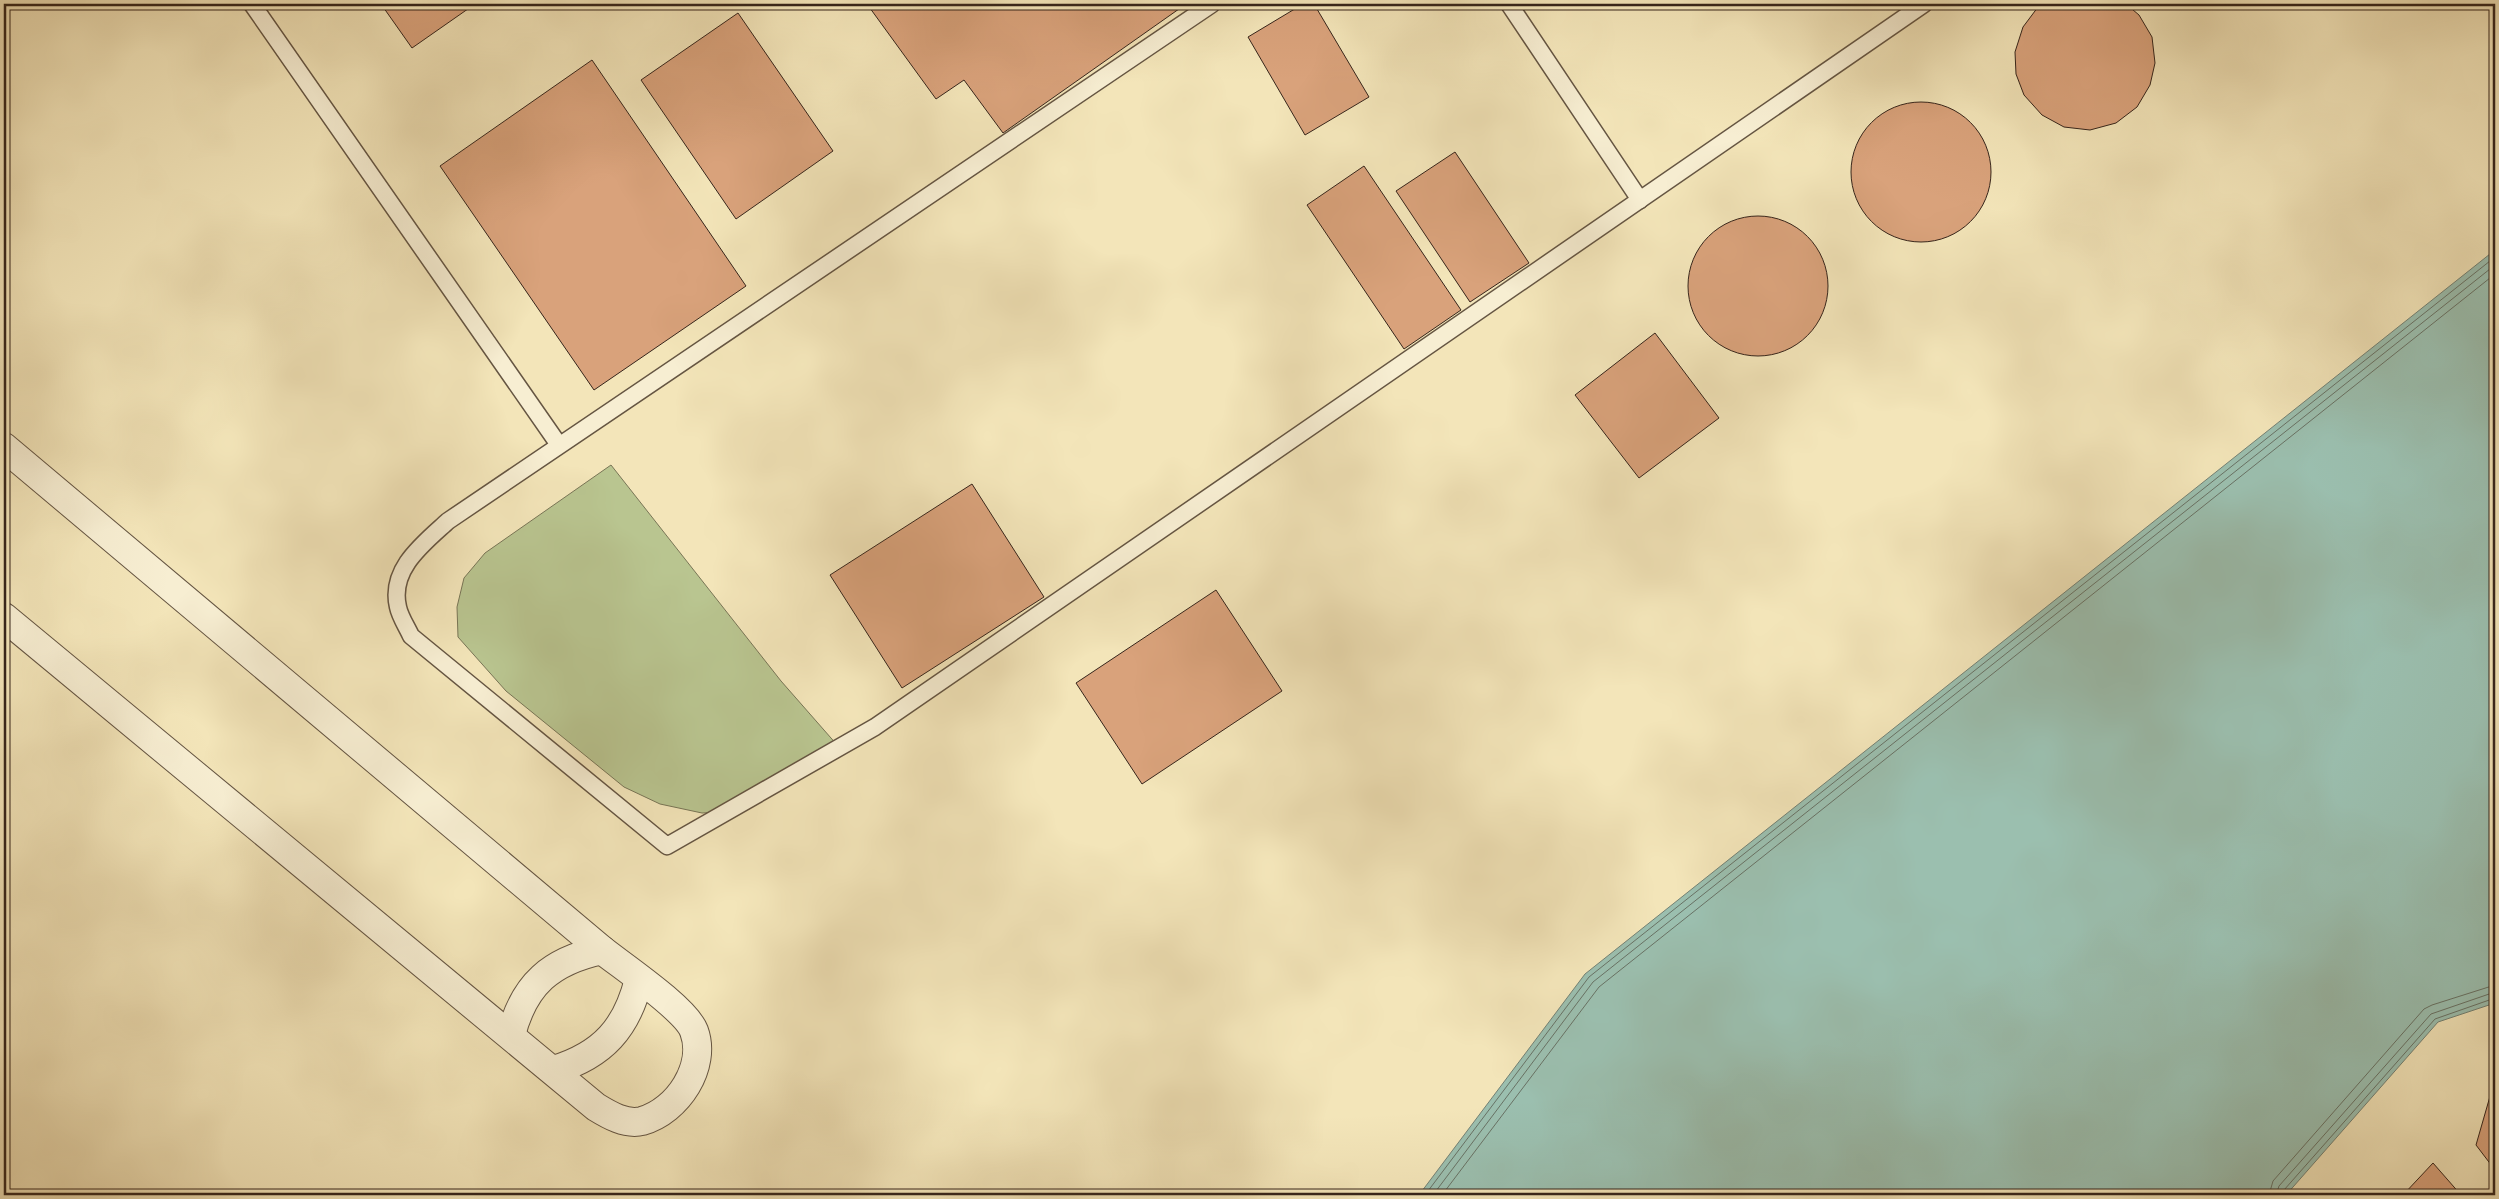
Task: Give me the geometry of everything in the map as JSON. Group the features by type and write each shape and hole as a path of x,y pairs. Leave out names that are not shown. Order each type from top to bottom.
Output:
{"street":[{"path":"4,447 602,950 683,1015 694,1029 697,1046 696,1066 684,1089 661,1112 641,1122 614,1118 596,1107 554,1070 4,618"},
{"path":"511,1035 517,1014 527,994 541,977 560,964 580,955 602,950"},
{"path":"554,1070 580,1060 604,1045 627,1015 640,979"}],"lane":[{"path":"252,4 559,445"},
{"path":"1212,4 448,521 415,550 398,579 398,606 411,636 667,846 875,727 1924,4"},
{"path":"1509,4 1640,200"}],"green space":[{"path":"611,465 781,681 838,746 723,812 702,813 660,804 624,787 506,691 458,637 457,607 464,578 485,553"}],"water":[{"path":"2495,250 2495,1003 2438,1022 2286,1195 1419,1195 1585,974"}],"building":[{"path":"381,4 475,4 412,48"},
{"path":"867,4 1186,4 1003,133 964,80 936,99"},
{"path":"1303,4 1314,4 1369,97 1305,135 1248,37"},
{"path":"2044,4 2126,4 2139,15 2152,37 2155,63 2150,85 2137,107 2116,123 2090,130 2064,127 2042,115 2024,95 2016,74 2015,52 2023,27 2038,7"},
{"path":"2231,4 2274,4 2259,8"},
{"path":"738,13 833,151 736,219 641,80"},
{"path":"592,60 746,286 594,390 440,166"},
{"path":"1921,102 1948,108 1960,114 1970,123 1979,133 1985,145 1991,172 1985,199 1979,211 1970,221 1960,230 1948,236 1921,242 1894,236 1882,230 1872,221 1863,211 1857,199 1851,172 1857,145 1863,133 1872,123 1882,114 1894,108"},
{"path":"1455,152 1529,263 1470,302 1396,191"},
{"path":"1364,166 1461,310 1404,349 1307,205"},
{"path":"1758,216 1785,222 1797,228 1807,237 1816,247 1822,259 1828,286 1822,313 1816,325 1807,335 1797,344 1785,350 1758,356 1731,350 1719,344 1709,335 1700,325 1694,313 1688,286 1694,259 1700,247 1709,237 1719,228 1731,222"},
{"path":"1655,333 1719,418 1639,478 1575,395"},
{"path":"972,484 1044,597 902,688 830,575"},
{"path":"1216,590 1282,691 1142,784 1076,683"},
{"path":"2495,1079 2495,1170 2476,1145"},
{"path":"2433,1163 2461,1195 2403,1195"}]}
